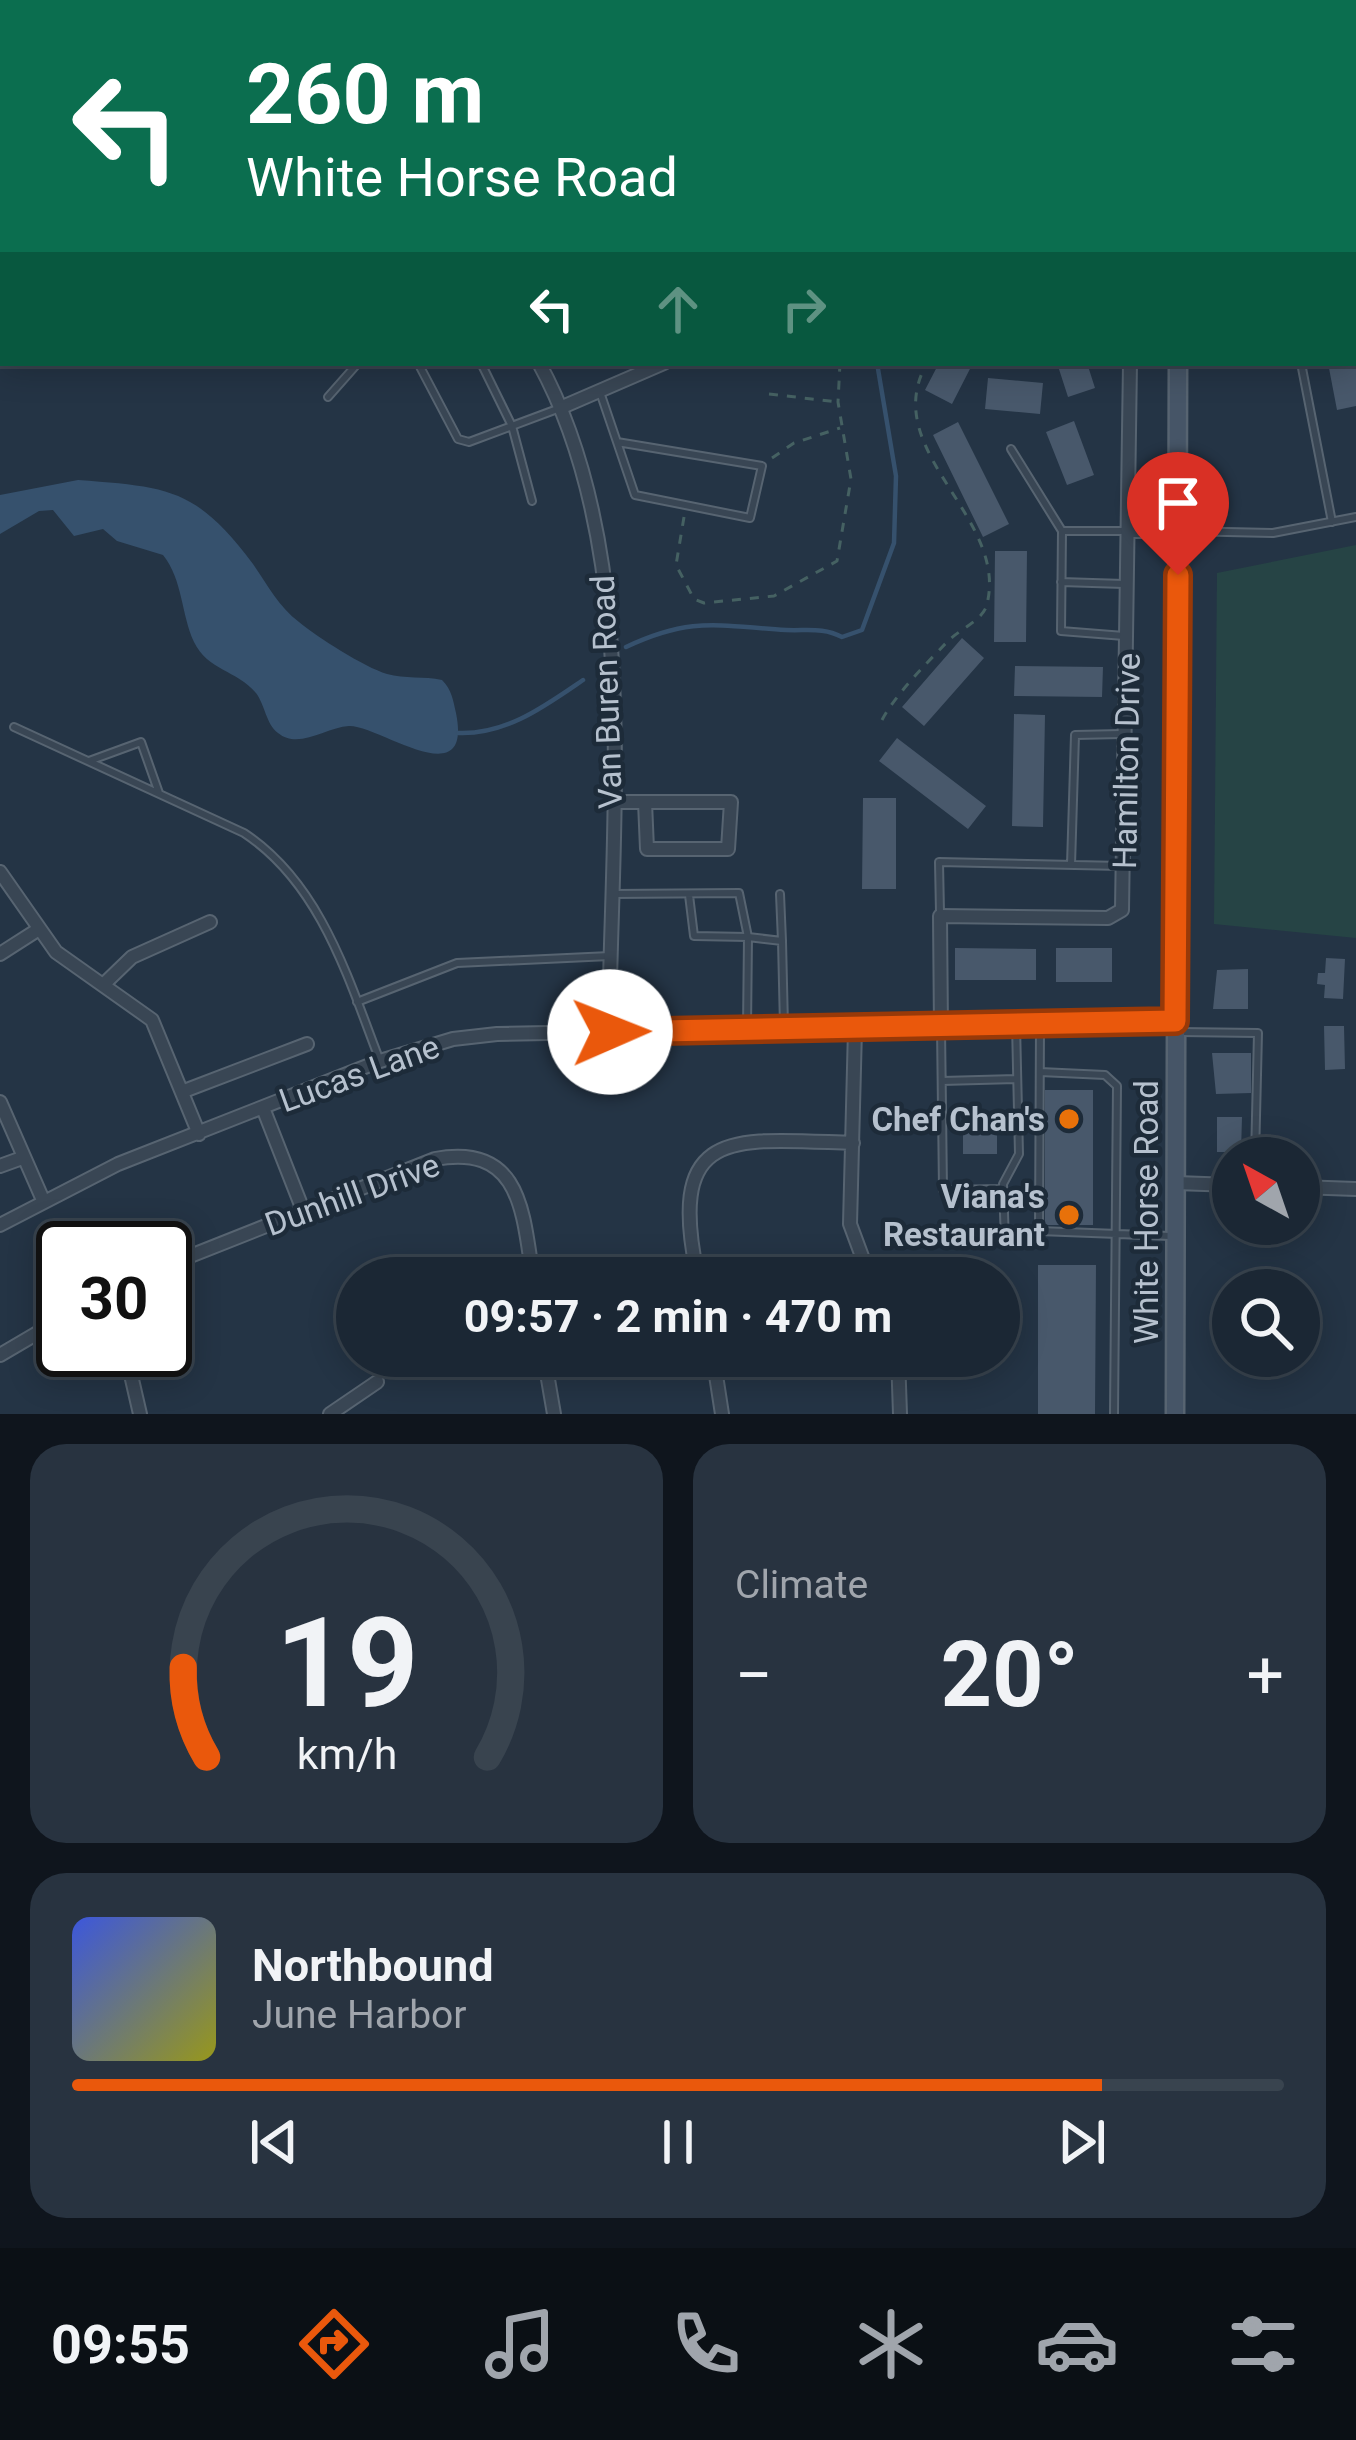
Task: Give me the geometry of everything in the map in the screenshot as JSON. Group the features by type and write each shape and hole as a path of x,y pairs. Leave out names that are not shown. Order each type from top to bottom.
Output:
{"main road":[{"name":"White Horse Road","path":"1175,1414 1178,366"}],"street":[{"name":"Van Buren Road","path":"540,366 584,474 605,585 613,703 610,1032"},
{"path":"560,408 657,366"},
{"name":"Hamilton Drive","path":"940,916 1108,918 1122,910 1130,366"},
{"path":"1129,531 1179,531"},
{"path":"611,802 645,802 731,802 728,849 647,849 645,802"},
{"path":"0,872 71,966 152,1020 199,1134"},
{"path":"940,916 941,1028"},
{"path":"104,984 132,957 210,922"},
{"path":"0,954 39,929"},
{"name":"Lucas Lane","path":"0,1225 118,1165 380,1061 453,1039 747,1029 1176,1026"},
{"path":"855,1029 850,1224 862,1257"},
{"path":"184,1091 307,1044"},
{"path":"0,1102 43,1200"},
{"path":"263,1108 304,1210"},
{"path":"694,1257 686,1208 694,1179 710,1157 751,1140 853,1142"},
{"name":"Dunhill Drive","path":"192,1255 435,1159 465,1156 497,1169 516,1190 528,1257"},
{"path":"0,1166 22,1158"},
{"path":"1176,1183 1212,1184"},
{"path":"1320,1188 1356,1189"},
{"path":"0,1355 36,1334"},
{"path":"131,1377 140,1414"},
{"path":"548,1377 554,1414"},
{"path":"716,1377 722,1414"},
{"path":"899,1377 900,1414"},
{"path":"330,1414 377,1382"}],"lane":[{"path":"328,397 355,366"},
{"path":"420,366 458,439 469,442 560,408"},
{"path":"482,366 512,426 532,501"},
{"path":"1301,366 1333,522"},
{"path":"600,392 635,495 750,518 761,466 617,442"},
{"path":"1011,449 1062,531 1061,631 1127,636"},
{"path":"1179,531 1273,533 1356,517"},
{"path":"1062,531 1129,531"},
{"path":"1061,582 1128,584"},
{"path":"14,727 244,833 287,867 316,909 380,1061"},
{"path":"1070,865 1075,736 1126,734"},
{"path":"89,761 141,742 159,794"},
{"path":"940,916 939,862 1125,866"},
{"path":"610,895 739,893 748,937 747,1029"},
{"path":"689,894 694,936 782,941"},
{"path":"780,894 784,1030"},
{"path":"357,1002 457,963 610,956"},
{"path":"1005,1243 1003,1189 1019,1154 1016,1025"},
{"path":"1040,1025 1039,1232 1176,1237"},
{"path":"1176,1026 1258,1034 1256,1137"},
{"path":"941,1028 943,1190 1003,1189"},
{"path":"1040,1072 1105,1075 1115,1082 1114,1414"},
{"path":"942,1081 1017,1079"}],"path":[{"path":"687,506 676,565 694,599 759,598 823,573 837,561 850,499 851,460 838,402 840,366"},
{"path":"882,720 893,698 913,684 950,639 982,614 988,602 985,552 950,494 916,418 914,390 926,366"},
{"path":"770,394 838,402"},
{"path":"761,466 794,443 842,428"}],"green space":[{"path":"1356,545 1356,938 1214,924 1217,573"}],"water":[{"path":"78,480 136,485 197,506 233,539 285,609 317,635 387,674 442,680 456,713 458,738 451,750 420,751 349,726 304,739 286,738 274,729 248,685 200,652 163,555 117,541 103,529 74,536 53,510 39,511 0,534 0,495"}],"building":[{"path":"937,366 971,366 952,404 925,390"},
{"path":"1058,366 1088,366 1095,388 1068,397"},
{"path":"1329,366 1356,366 1356,406 1337,410"},
{"path":"988,378 1043,383 1040,414 985,409"},
{"path":"1074,421 1094,475 1067,485 1046,432"},
{"path":"958,422 1009,524 983,537 933,435"},
{"path":"995,551 1027,551 1026,642 994,642"},
{"path":"962,638 984,658 924,726 902,707"},
{"path":"1015,666 1103,667 1102,697 1014,696"},
{"path":"1014,714 1045,715 1043,827 1012,826"},
{"path":"897,738 986,806 968,829 879,761"},
{"path":"863,798 896,798 896,889 862,889"},
{"path":"955,948 1036,949 1036,980 955,980"},
{"path":"1056,948 1112,948 1112,982 1056,982"},
{"path":"1326,958 1345,959 1343,999 1324,998 1325,985 1317,984 1318,973 1325,973"},
{"path":"1248,969 1248,1009 1213,1009 1217,970"},
{"path":"1324,1026 1344,1026 1345,1069 1325,1070"},
{"path":"1212,1053 1251,1053 1251,1093 1216,1094"},
{"path":"1045,1090 1093,1090 1093,1225 1045,1225"},
{"path":"1217,1117 1242,1117 1241,1137 1217,1137"},
{"path":"963,1118 1012,1118 1012,1131 997,1131 997,1154 963,1154"},
{"path":"1038,1265 1096,1265 1095,1414 1038,1414"}],"waterway":[{"path":"626,647 669,631 705,625 821,631 842,637 862,630 894,543 896,476 878,366"},
{"path":"458,733 509,724 583,680"}],"place":[{"name":"Chef Chan's","path":"1069,1119"},
{"name":"Viana's Restaurant","path":"1069,1215"}],"route":[{"path":"610,1032 1175,1021 1178,575"}]}
